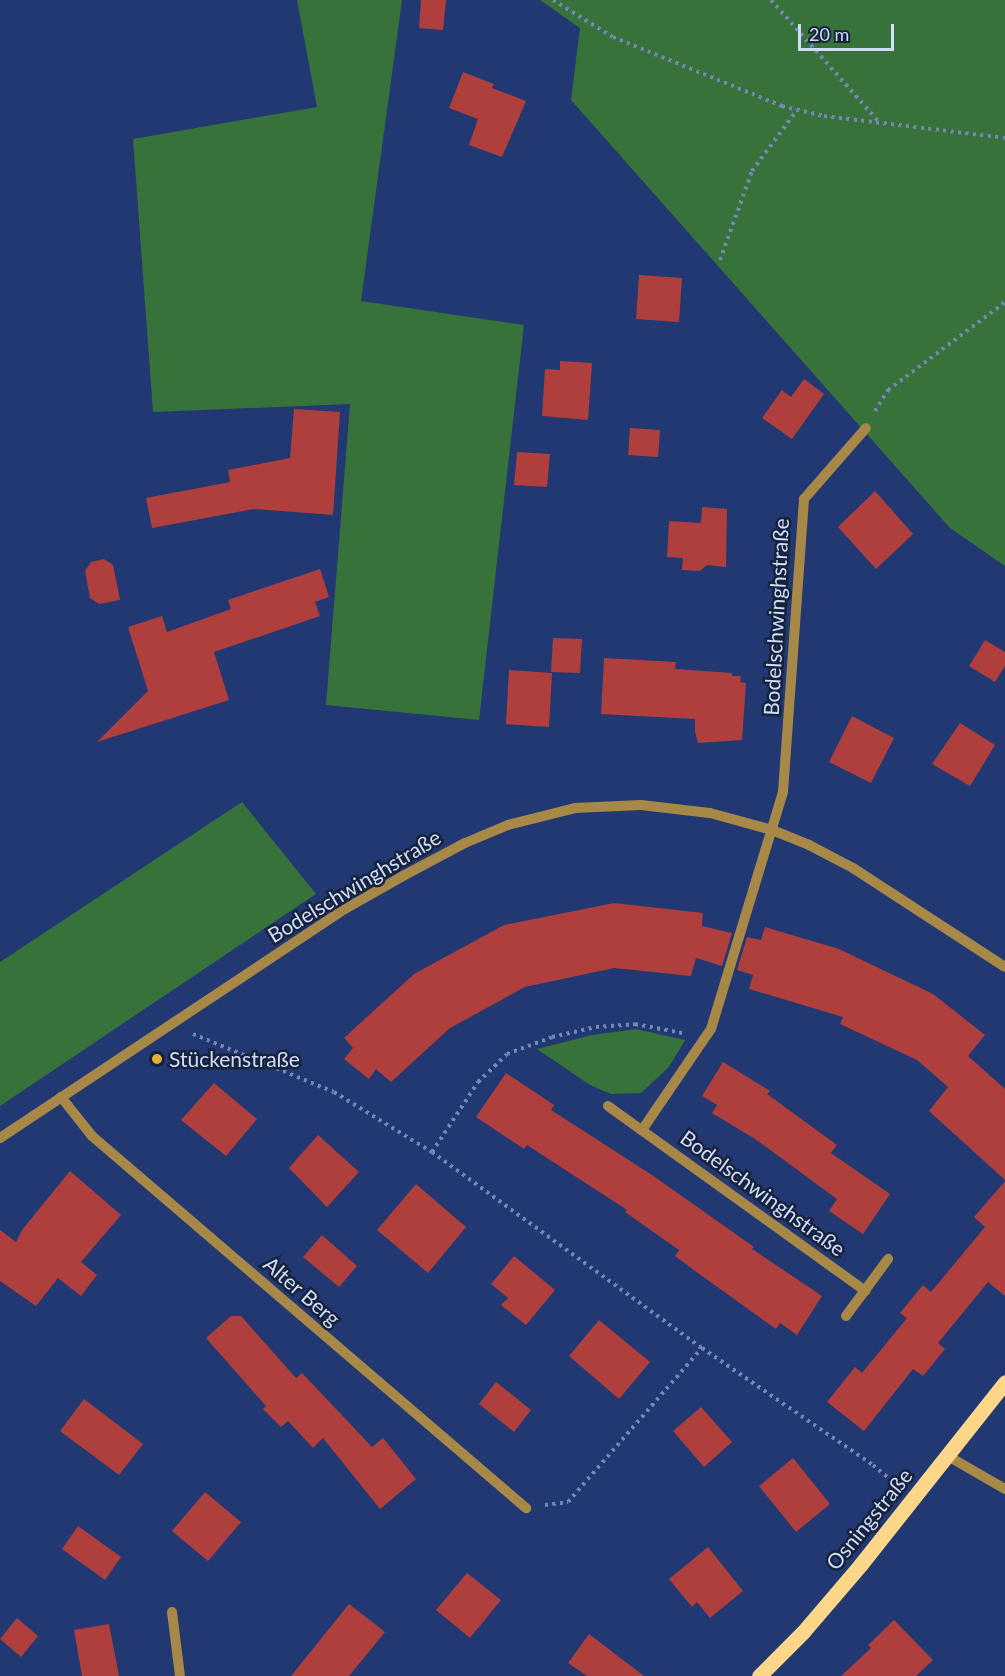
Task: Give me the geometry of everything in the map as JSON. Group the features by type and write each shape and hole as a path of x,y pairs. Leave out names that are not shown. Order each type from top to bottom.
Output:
{"main road":[{"name":"Osningstraße","path":"759,1676 803,1632 861,1564 1005,1382"}],"street":[{"name":"Bodelschwinghstraße","path":"642,1130 711,1029 783,792 804,499 866,428"},
{"name":"Bodelschwinghstraße","path":"0,1138 345,909 465,843 508,825 575,808 641,805 710,813 772,830 809,845 853,868 1005,967"},
{"name":"Alter Berg","path":"61,1097 92,1136 526,1508"},
{"name":"Bodelschwinghstraße","path":"608,1106 865,1291"},
{"path":"846,1316 888,1259"},
{"path":"946,1455 1005,1489"},
{"path":"172,1612 180,1676"}],"path":[{"path":"553,0 613,37 782,106 797,110 1005,138"},
{"path":"771,0 878,121"},
{"path":"720,260 752,171 797,110"},
{"path":"866,428 888,390 1005,302"},
{"path":"432,1152 478,1082 507,1054 552,1037 596,1027 635,1024 676,1030 701,1044"},
{"path":"170,1025 334,1092 432,1152 702,1348 873,1465"},
{"path":"526,1508 568,1502 702,1348"}],"green space":[{"path":"297,0 402,0 361,301 524,325 479,720 326,705 350,404 153,412 133,139 317,107"},
{"path":"540,0 1005,0 1005,566 950,528 571,100 580,28"},
{"path":"242,802 316,894 0,1106 0,962"},
{"path":"636,1029 685,1040 669,1067 641,1093 611,1094 590,1085 537,1049 592,1035"}],"building":[{"path":"421,0 446,0 443,30 419,28"},
{"path":"463,72 494,84 492,88 526,101 502,157 469,145 478,119 449,108"},
{"path":"639,275 682,278 679,322 636,319"},
{"path":"560,361 592,363 588,420 542,416 545,369 560,370"},
{"path":"804,379 824,394 792,439 762,418 782,390 791,397"},
{"path":"294,409 340,412 333,515 254,509 152,528 146,498 230,482 228,470 290,458"},
{"path":"630,428 660,430 658,457 628,455"},
{"path":"517,452 550,454 547,487 514,485"},
{"path":"875,491 913,534 876,569 838,527"},
{"path":"702,507 727,509 726,567 707,565 700,571 682,570 683,558 667,557 669,521 701,523"},
{"path":"104,559 113,565 120,600 99,604 90,598 85,571 91,562"},
{"path":"320,569 329,597 315,602 320,616 214,652 229,700 97,742 148,691 128,627 162,616 167,632 231,609 228,600"},
{"path":"553,638 582,639 580,673 551,672"},
{"path":"985,640 1005,652 1005,666 995,682 969,666"},
{"path":"604,658 676,662 675,669 732,673 732,676 741,676 740,682 746,683 742,740 698,743 695,719 601,714"},
{"path":"509,670 552,673 549,727 506,724"},
{"path":"852,716 894,738 871,783 829,762"},
{"path":"960,723 995,745 970,786 932,764"},
{"path":"614,903 703,913 702,926 732,933 722,966 696,958 691,976 614,968 525,987 450,1028 391,1082 376,1069 369,1079 344,1059 353,1048 344,1038 414,974 504,925"},
{"path":"765,927 839,949 933,994 985,1035 968,1056 1005,1089 1005,1180 929,1111 948,1087 917,1060 840,1024 843,1017 749,989 753,975 737,970 747,937 761,940"},
{"path":"723,1062 770,1091 767,1094 837,1145 831,1153 890,1194 863,1234 829,1211 837,1199 755,1139 712,1113 717,1105 702,1096"},
{"path":"506,1073 554,1105 551,1110 652,1175 754,1247 752,1249 822,1296 797,1335 780,1323 776,1329 698,1273 675,1256 679,1250 625,1212 627,1210 527,1145 524,1149 476,1117"},
{"path":"214,1083 257,1119 226,1156 181,1120"},
{"path":"318,1135 359,1172 327,1207 289,1168"},
{"path":"70,1171 121,1215 81,1262 97,1275 81,1296 58,1278 36,1306 0,1281 0,1230 16,1242 22,1230"},
{"path":"1005,1181 1005,1296 988,1282 938,1343 945,1349 923,1376 913,1369 864,1431 827,1402 855,1367 862,1373 907,1318 900,1313 923,1285 931,1292 985,1227 974,1217"},
{"path":"416,1184 466,1227 428,1273 377,1230"},
{"path":"322,1235 357,1266 339,1287 303,1257"},
{"path":"514,1256 555,1290 526,1325 501,1305 508,1298 491,1284"},
{"path":"231,1316 241,1316 296,1378 302,1373 372,1447 383,1438 416,1479 380,1509 323,1438 313,1448 288,1421 281,1427 263,1409 266,1406 206,1338"},
{"path":"599,1320 650,1362 619,1399 569,1356"},
{"path":"496,1382 531,1410 514,1432 479,1404"},
{"path":"84,1399 143,1444 119,1475 60,1431"},
{"path":"701,1407 732,1442 704,1467 673,1431"},
{"path":"793,1458 830,1504 796,1532 759,1486"},
{"path":"205,1492 241,1522 208,1561 172,1531"},
{"path":"78,1526 121,1557 105,1580 62,1549"},
{"path":"708,1547 743,1591 710,1618 697,1602 692,1607 669,1579"},
{"path":"467,1573 501,1600 470,1638 436,1610"},
{"path":"349,1604 385,1632 349,1676 291,1676"},
{"path":"17,1618 38,1636 21,1657 0,1639"},
{"path":"894,1620 933,1660 916,1676 841,1676 871,1648 868,1645"},
{"path":"109,1624 119,1676 82,1676 74,1630"},
{"path":"589,1634 644,1676 587,1676 568,1663"}],"place":[{"name":"Stückenstraße","path":"157,1059"}]}
